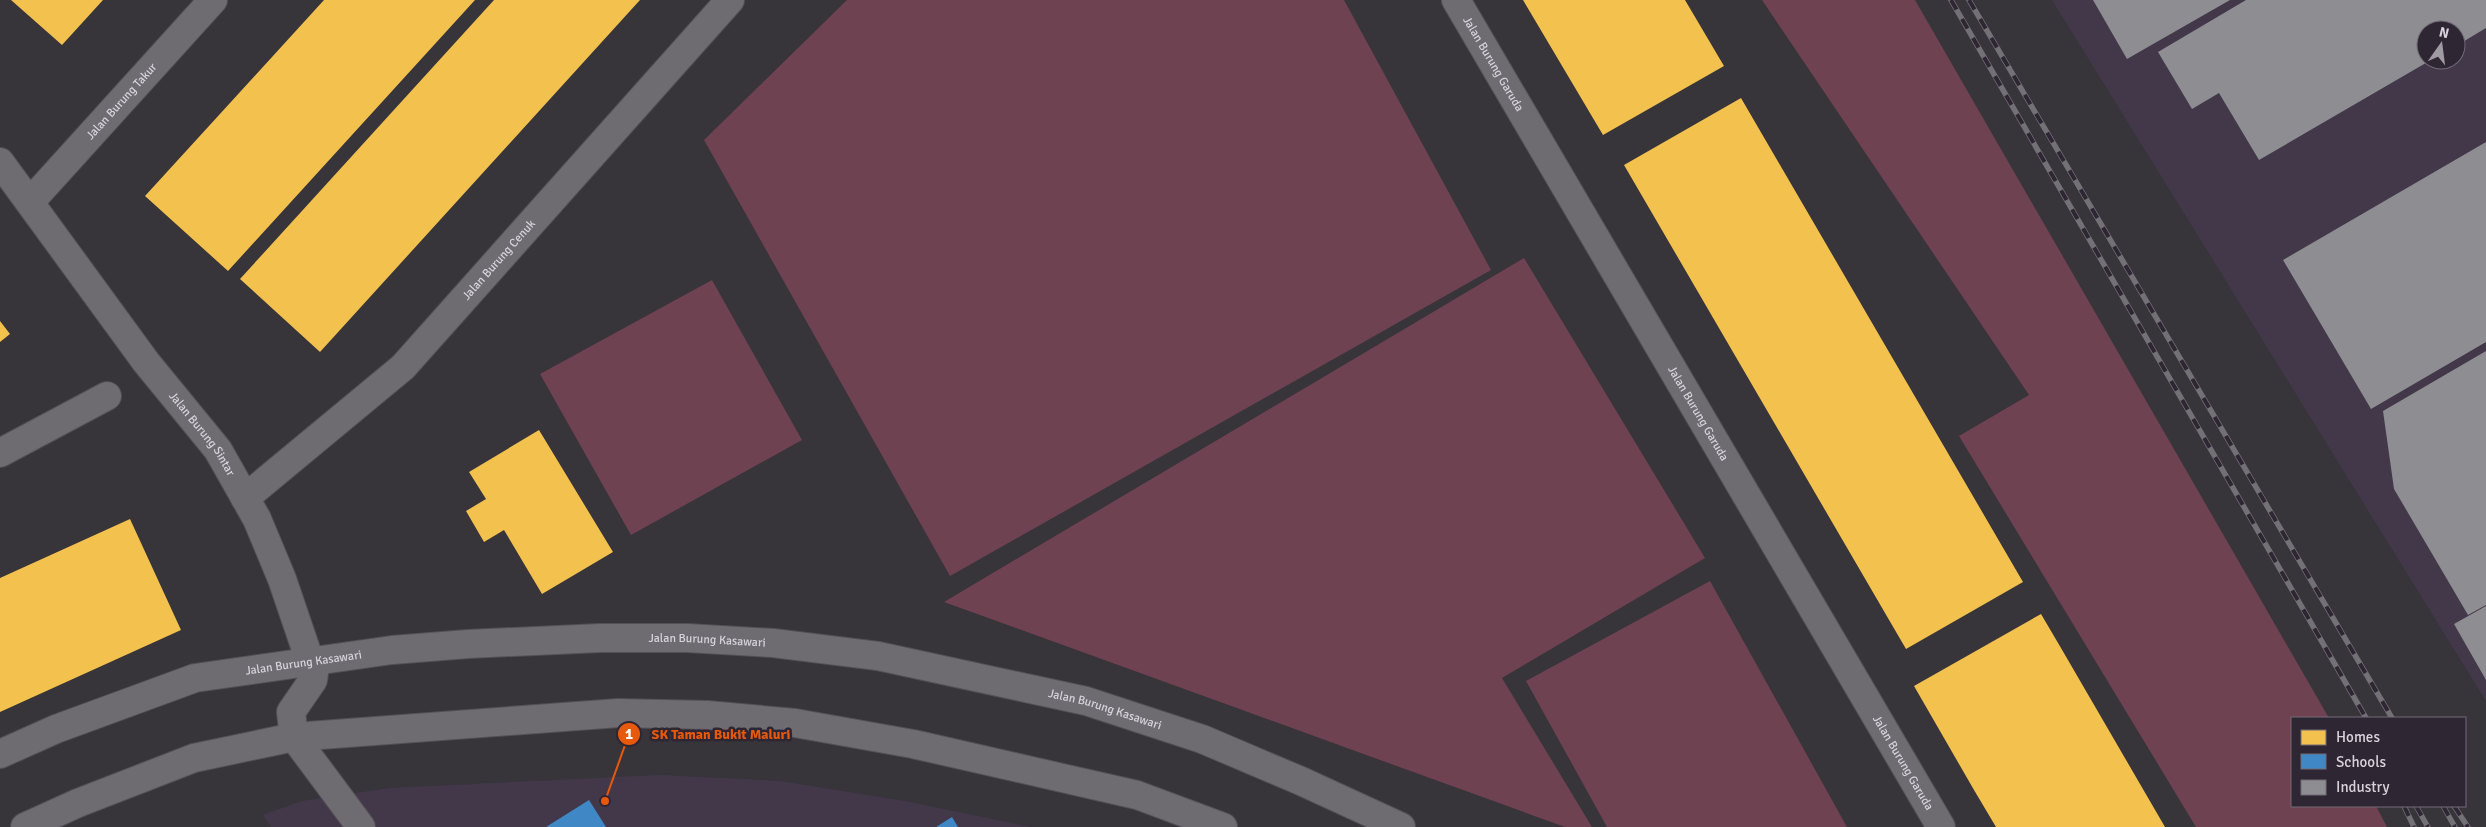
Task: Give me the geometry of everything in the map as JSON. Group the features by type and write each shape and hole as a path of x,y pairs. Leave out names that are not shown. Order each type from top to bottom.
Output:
{"street":[{"name":"Jalan Burung Takur","path":"30,202 213,0"},
{"name":"Jalan Burung Cenuk","path":"245,498 403,367 730,0"},
{"name":"Jalan Burung Garuda","path":"1456,0 1941,827"},
{"name":"Jalan Burung Sintar","path":"0,162 146,362 218,450 257,519 278,571 314,673 313,680 291,712 294,737"},
{"path":"0,453 107,396"},
{"name":"Jalan Burung Kasawari","path":"0,754 56,729 195,678 392,650 600,638 687,638 773,643 878,656 978,676 1095,704 1202,739 1300,780 1401,827"},
{"path":"25,827 78,803 194,758 294,737 618,713 707,715 795,723 913,744 1137,796 1223,827"},
{"path":"294,737 361,827"}],"shaded area":[{"path":"847,0 1344,0 1491,270 950,576 704,140"},
{"path":"1762,0 1915,0 2328,717 2291,717 2291,807 2377,807 2387,827 2196,827 1959,436 2029,395"},
{"path":"2052,0 2486,0 2486,701"},
{"path":"1524,258 1705,558 1502,678 1592,827 1565,827 944,602"},
{"path":"712,280 802,440 631,535 540,374"},
{"path":"1710,581 1847,827 1607,827 1526,681"},
{"path":"659,775 780,781 905,801 1031,827 271,827 263,815 301,801 390,788"}],"building: Homes":[{"path":"11,0 103,0 62,45"},
{"path":"324,0 475,0 228,271 145,196"},
{"path":"494,0 640,0 320,352 240,279"},
{"path":"1523,0 1685,0 1724,66 1603,135"},
{"path":"1741,98 2023,582 1906,649 1624,165"},
{"path":"0,321 10,334 0,342"},
{"path":"539,430 613,552 542,594 504,530 484,542 466,511 486,499 469,472"},
{"path":"130,519 181,630 0,712 0,578"},
{"path":"2041,614 2165,827 1996,827 1974,790 1914,686"}],"building: Schools":[{"path":"589,800 606,827 546,827"},
{"path":"952,817 958,827 936,827"}],"building: Industry":[{"path":"2093,0 2230,0 2127,59"},
{"path":"2246,0 2486,0 2486,28 2466,40 2466,20 2416,20 2416,69 2259,160 2219,93 2192,109 2158,52"},
{"path":"2486,142 2486,342 2371,409 2283,260"},
{"path":"2486,351 2486,605 2468,615 2394,489 2383,411"},
{"path":"2486,606 2486,680 2454,624"}],"railway":[{"path":"1951,0 2365,717"},
{"path":"1969,0 2391,717"},
{"path":"2404,807 2414,827"},
{"path":"2417,807 2428,827"},
{"path":"2444,807 2455,827"},
{"path":"2455,807 2468,827"}],"place":[{"name":"SK Taman Bukit Maluri","path":"605,801"}]}
